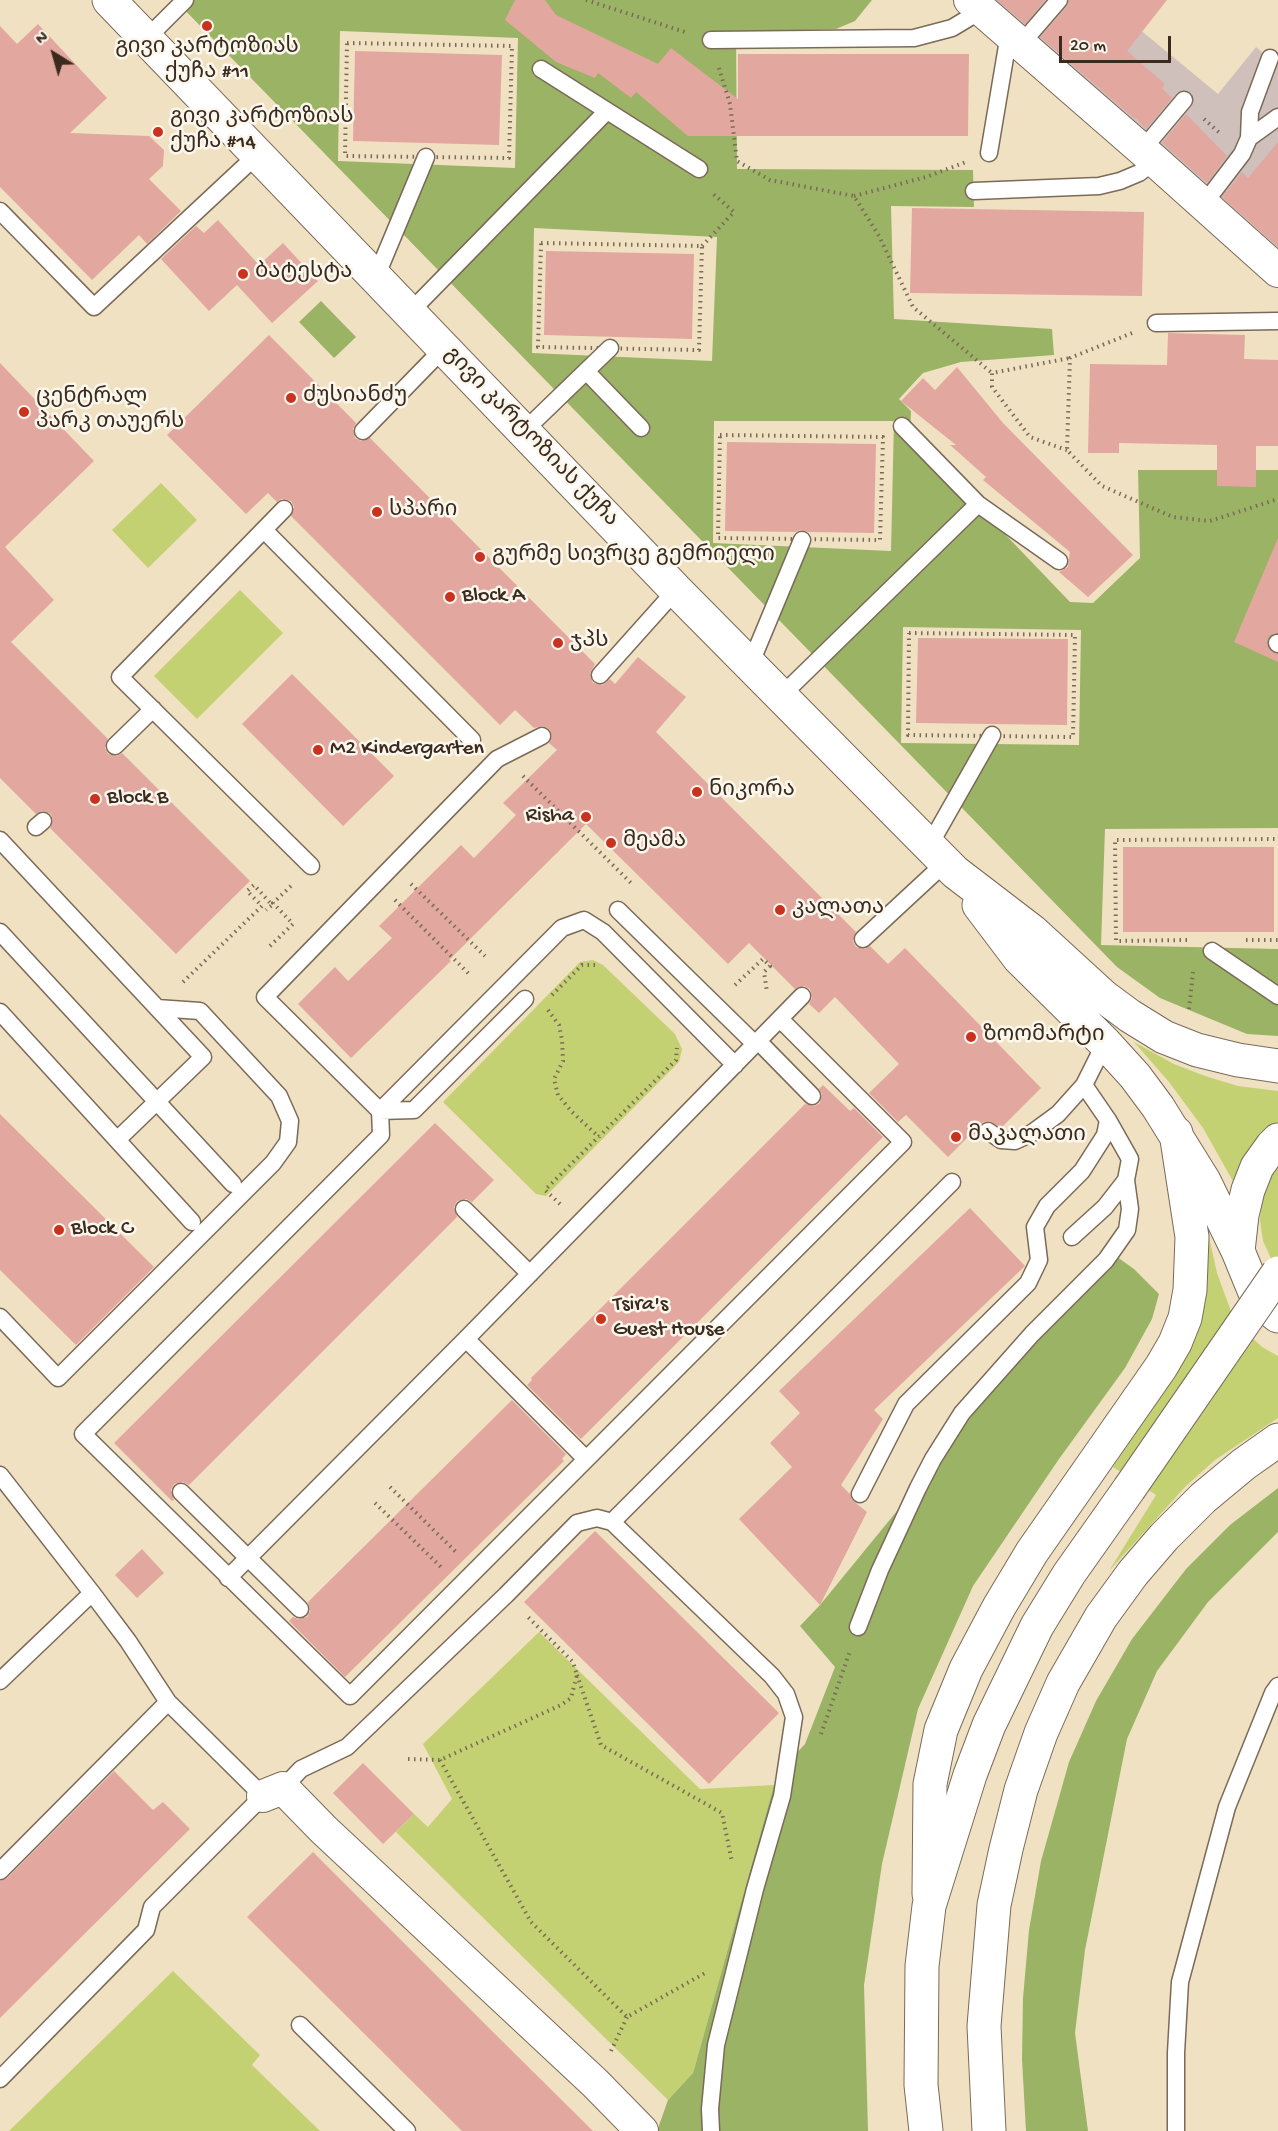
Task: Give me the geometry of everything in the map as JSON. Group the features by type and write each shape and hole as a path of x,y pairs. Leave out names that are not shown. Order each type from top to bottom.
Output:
{"main road":[{"name":"გივი კარტოზიას ქუჩა","path":"109,0 676,590 943,860 1032,931 1103,996 1138,1021 1164,1036 1197,1050 1238,1060 1278,1066"},
{"name":"გივი კარტოზიას ქუჩა","path":"943,860 1019,958 1105,1043 1141,1083 1204,1180 1254,1290 1263,1304 1278,1316"},
{"path":"926,2131 921,2085 922,1966 929,1906 930,1784 941,1730 966,1669 999,1607 1032,1552 1161,1367 1175,1343 1185,1318 1190,1290 1192,1237 1176,1134"},
{"path":"1238,1251 1242,1215 1248,1190 1257,1167 1278,1140"},
{"path":"929,1906 970,1775 989,1725 1037,1626 1069,1574 1278,1273"},
{"path":"989,2131 984,2026 994,1905 1021,1790 1041,1733 1063,1683 1101,1617 1133,1573 1164,1537 1203,1498 1244,1464 1278,1440"}],"street":[{"path":"976,5 1278,271"},
{"path":"273,1792 324,1830 595,2083 642,2131"}],"lane":[{"path":"146,39 185,0"},
{"path":"989,153 1015,39 1059,0"},
{"path":"711,40 914,38 952,28 976,5"},
{"path":"1245,146 1250,112 1270,58"},
{"path":"541,69 699,169"},
{"path":"974,191 1099,186 1120,181 1139,172 1184,100"},
{"path":"410,312 608,111"},
{"path":"1203,205 1245,146 1278,117"},
{"path":"0,211 94,307 258,154"},
{"path":"376,277 426,157"},
{"path":"1156,323 1278,321"},
{"path":"363,431 444,348"},
{"path":"524,431 610,348"},
{"path":"586,371 641,428"},
{"path":"902,426 978,504 1059,561"},
{"path":"781,696 978,504"},
{"path":"284,509 120,677 311,866"},
{"path":"264,530 472,740"},
{"path":"750,665 802,540"},
{"path":"600,675 676,590"},
{"path":"115,746 153,709"},
{"path":"863,939 943,860 992,735"},
{"path":"542,736 497,759 265,997 380,1111 381,1135 83,1434 350,1696 903,1142 780,1019"},
{"path":"0,840 204,1057 117,1140"},
{"path":"618,910 812,1096"},
{"path":"380,1111 562,928 584,920 603,932 735,1065"},
{"path":"0,932 233,1184"},
{"path":"1212,951 1278,996"},
{"path":"228,1578 802,996"},
{"path":"380,1111 414,1110 525,999"},
{"path":"0,1317 58,1378 122,1307 273,1163 288,1142 290,1121 279,1096 200,1011 157,1008"},
{"path":"0,1012 192,1222"},
{"path":"988,1131 1000,1140 1016,1141 1032,1133 1058,1114 1083,1085 1105,1043"},
{"path":"858,1627 880,1570 918,1488 962,1413 1032,1334 1106,1260 1127,1230 1130,1209 1126,1180 1130,1159 1108,1120 1083,1085"},
{"path":"860,1494 906,1404 1028,1283 1039,1260 1035,1227 1047,1206 1082,1171 1105,1135 1108,1120"},
{"path":"1072,1237 1105,1207 1126,1180"},
{"path":"612,1522 952,1182"},
{"path":"464,1209 530,1274"},
{"path":"466,1339 586,1459"},
{"path":"0,1475 128,1641 168,1702 273,1792"},
{"path":"181,1492 300,1609"},
{"path":"0,2079 146,1930 152,1907 273,1792 301,1769 347,1747 506,1595 577,1523 597,1518 612,1522 772,1676 786,1694 794,1717 782,1796 755,1889 716,2045 710,2109 711,2131"},
{"path":"0,1681 92,1593"},
{"path":"1176,2131 1176,2053 1180,1982 1227,1807 1273,1693 1278,1686"},
{"path":"0,1871 168,1702"},
{"path":"300,2025 407,2131"}],"path":[{"path":"586,0 711,40 730,104 737,161 770,180 854,196 926,177 989,153"},
{"path":"347,43 512,46 509,158 426,157 345,156 347,43"},
{"path":"1184,100 1245,146"},
{"path":"699,169 697,180 734,212 702,246 699,350 538,346 541,243 702,246"},
{"path":"854,196 879,236 912,307 992,373 993,387 1030,437 1067,450 1102,486 1173,517 1210,521 1278,499"},
{"path":"992,373 1070,358 1156,323"},
{"path":"1067,450 1070,358"},
{"path":"720,435 883,437 880,540 802,540 718,538 720,435"},
{"path":"909,633 1075,635 1073,737 992,735 908,735 909,633"},
{"path":"503,756 594,847"},
{"path":"1116,941 1115,840 1278,838"},
{"path":"394,867 485,956"},
{"path":"378,882 469,974"},
{"path":"157,1008 262,906 247,891 254,885 272,905 266,910"},
{"path":"270,946 292,924 273,903"},
{"path":"753,967 765,961"},
{"path":"543,1005 582,965 592,963 601,968"},
{"path":"1188,1019 1194,963"},
{"path":"514,975 559,1025 563,1061 554,1079 558,1095 572,1112 599,1137"},
{"path":"579,1223 545,1190 676,1060 678,1049 675,1043"},
{"path":"390,1487 475,1570"},
{"path":"375,1503 459,1586"},
{"path":"506,1595 573,1662 601,1745 722,1813 734,1868"},
{"path":"818,1739 858,1627"},
{"path":"408,1759 440,1760 561,1705 571,1698 577,1675"},
{"path":"440,1760 531,1922 627,2017 707,1972"}],"shaded area":[{"path":"983,0 1104,0 1218,94 1256,47 1278,65 1278,257"}],"green space":[{"path":"175,0 872,0 855,21 836,29 736,32 737,169 973,170 974,207 891,206 894,319 1052,329 1054,355 961,362 923,373 899,399 911,411 910,435 1070,602 1093,603 1140,558 1138,470 1278,470 1278,828 1105,829 1101,945 1278,949 1278,1036 1247,1034 1160,998 1117,967","holes":["340,31 518,38 515,168 338,161","534,228 717,237 712,361 532,353","714,421 894,421 891,551 713,543","903,627 1081,630 1079,745 901,743"]},
{"path":"321,301 356,337 334,358 299,322"},
{"path":"161,483 197,520 148,568 112,530"},
{"path":"240,590 283,633 197,719 154,676"},
{"path":"593,960 603,965 675,1034 682,1049 679,1062 546,1196 536,1194 443,1102 580,962"},
{"path":"1134,1042 1174,1064 1205,1076 1238,1086 1278,1091 1278,1122 1264,1134 1234,1183 1203,1128 1169,1082"},
{"path":"1278,1164 1278,1269 1263,1241 1260,1220 1262,1195 1274,1167"},
{"path":"1209,1237 1217,1273 1232,1314 1245,1331 1262,1347 1278,1356 1278,1418 1215,1460 1185,1487 1109,1571 1156,1495 1113,1467 1192,1346 1200,1324 1207,1290"},
{"path":"1113,1254 1134,1269 1159,1294 1152,1319 1125,1368 1059,1459 973,1586 918,1709 882,1864 864,1985 868,2131 657,2131 668,2100 693,2073 774,1785 788,1762 805,1744 835,1667 800,1626 820,1605 942,1456 1000,1377"},
{"path":"1278,1488 1278,1532 1208,1602 1157,1671 1127,1739 1085,1950 1075,2033 1088,2131 1026,2131 1022,2059 1023,1998 1029,1930 1041,1861 1069,1762 1096,1701 1132,1639 1186,1569 1230,1525"},
{"path":"539,1632 700,1789 774,1785 693,2073 668,2100 396,1832 414,1814 428,1827 452,1799 423,1744"},
{"path":"173,1971 260,2055 252,2065 320,2131 9,2131"}],"building":[{"path":"515,0 545,0 556,15 658,64 671,48 738,99 738,54 969,54 968,136 688,136 636,92 631,98 598,73 595,78 556,62 505,20"},
{"path":"997,0 1045,0 1025,24"},
{"path":"1069,0 1167,0 1127,51 1165,84 1162,88 1172,98 1146,129 1040,37 1067,7"},
{"path":"38,24 107,98 70,133 149,136 164,150 163,166 149,179 181,211 147,244 139,235 92,280 0,187 0,26 17,44"},
{"path":"355,51 502,55 499,145 353,141"},
{"path":"1186,114 1227,156 1207,183 1162,143"},
{"path":"1278,142 1278,247 1222,197 1242,172 1248,178"},
{"path":"912,208 1144,212 1142,296 910,293"},
{"name":"ბატესტა","path":"218,220 259,265 283,243 318,281 272,323 237,285 209,311 161,259 196,226 204,233"},
{"path":"546,251 694,254 692,339 544,335"},
{"path":"1168,333 1245,335 1244,359 1278,360 1278,446 1256,446 1256,487 1217,486 1217,445 1119,443 1119,453 1088,453 1090,364 1167,365"},
{"path":"269,335 356,423 353,429 355,438 361,441 370,438 595,664 590,673 593,683 603,685 610,679 615,684 638,657 686,697 656,732 856,932 853,941 856,947 865,949 870,946 888,964 905,948 1041,1088 1003,1126 1000,1127 989,1121 983,1122 979,1126 978,1133 969,1136 948,1157 906,1115 898,1122 869,1093 899,1064 835,997 819,1013 809,1004 812,998 810,989 804,986 795,989 749,943 728,964 586,824 449,960 451,961 351,1058 298,1004 335,967 348,981 392,938 379,926 461,845 474,858 516,815 503,803 557,750 549,743 552,736 548,728 542,726 534,728 515,710 500,725 291,516 294,507 291,501 282,499 277,502 268,493 246,514 167,435"},
{"name":"Block B","path":"0,363 94,461 5,547 54,600 11,642 108,739 105,748 108,754 117,756 122,753 250,881 176,954 50,828 53,820 51,814 42,811 36,814 0,778"},
{"path":"957,367 1003,423 1133,555 1088,597 1059,572 1068,567 1070,552 983,480 986,477 950,445 956,445 901,401 923,378 935,390"},
{"path":"727,442 876,444 874,533 801,530 795,532 725,531"},
{"path":"1278,538 1278,633 1270,635 1267,641 1270,650 1278,654 1278,662 1234,642"},
{"path":"918,638 1068,639 1067,725 916,723"},
{"name":"M2 Kindergarten","path":"292,674 394,776 343,826 242,724"},
{"path":"1123,847 1274,847 1274,932 1123,932"},
{"path":"823,1085 850,1111 854,1108 883,1137 581,1439 527,1385 532,1380 531,1378 805,1104 814,1106 820,1103 822,1094 819,1089"},
{"name":"Block C","path":"0,1114 154,1267 76,1345 0,1270"},
{"path":"435,1123 494,1180 472,1202 466,1199 457,1201 454,1207 457,1217 189,1485 183,1482 174,1484 171,1490 174,1500 172,1501 114,1443"},
{"path":"970,1208 1025,1266 874,1410 883,1419 841,1485 850,1494 852,1500 867,1512 820,1605 739,1519 792,1467 770,1443 800,1413 779,1391"},
{"path":"512,1400 566,1454 562,1459 564,1461 345,1677 289,1621 293,1617 298,1619 307,1617 310,1611 308,1602"},
{"path":"595,1531 779,1713 709,1784 524,1602"},
{"path":"142,1549 164,1573 137,1598 115,1575"},
{"path":"363,1763 414,1814 383,1844 333,1793"},
{"path":"114,1771 153,1810 163,1802 190,1829 0,2018 0,1881 7,1878"},
{"path":"313,1852 593,2131 462,2131 247,1917"}],"place":[{"name":"გივი კარტოზიას ქუჩა #11","path":"207,26"},
{"name":"გივი კარტოზიას ქუჩა #14","path":"158,132"},
{"name":"ბატესტა","path":"243,274"},
{"name":"ძუსიანძუ","path":"291,398"},
{"name":"ცენტრალ პარკ თაუერს","path":"24,412"},
{"name":"სპარი","path":"377,512"},
{"name":"გურმე სივრცე გემრიელი","path":"480,557"},
{"name":"Block A","path":"450,597"},
{"name":"ჯპს","path":"558,643"},
{"name":"M2 Kindergarten","path":"318,750"},
{"name":"ნიკორა","path":"697,792"},
{"name":"Block B","path":"95,799"},
{"name":"Risha","path":"586,817"},
{"name":"მეამა","path":"611,843"},
{"name":"კალათა","path":"780,910"},
{"name":"ზოომარტი","path":"971,1037"},
{"name":"მაკალათი","path":"956,1137"},
{"name":"Block C","path":"59,1230"},
{"name":"Tsira's Guest House","path":"601,1319"}]}
